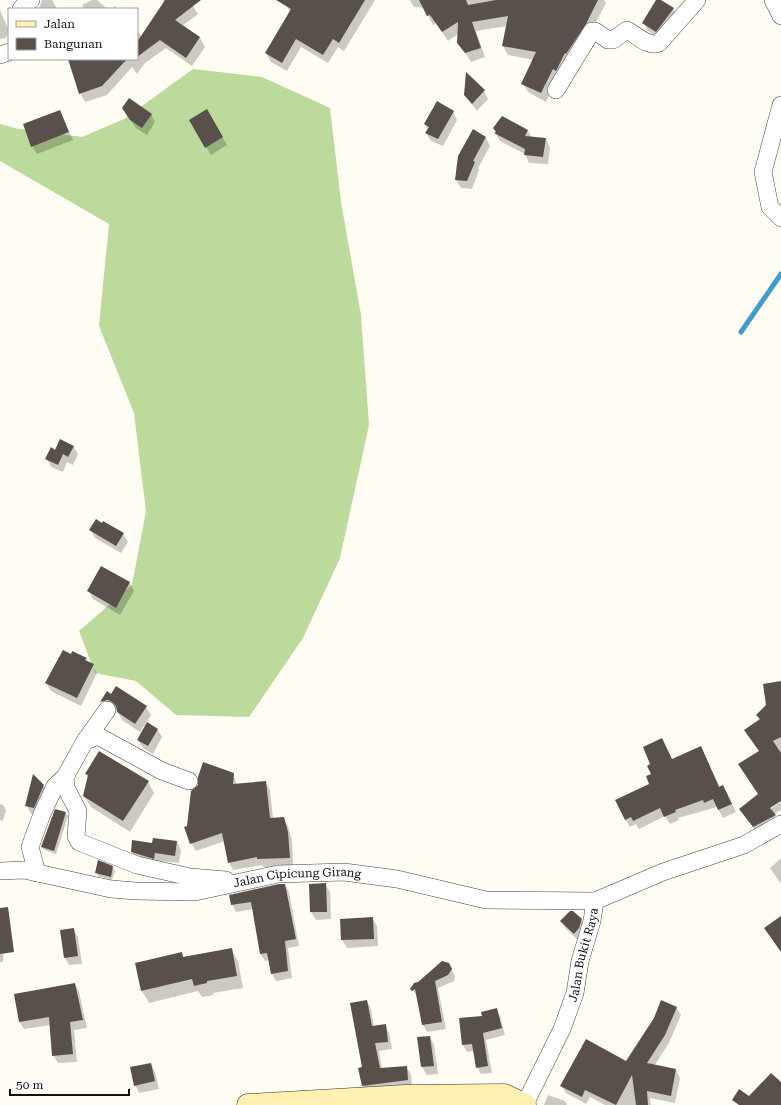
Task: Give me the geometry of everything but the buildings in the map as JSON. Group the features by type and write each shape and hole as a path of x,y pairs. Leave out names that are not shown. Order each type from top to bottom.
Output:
{"main road":[{"path":"248,1105 405,1096 504,1095 525,1104"}],"street":[{"path":"22,8 31,0"},
{"path":"556,90 592,31 595,31 611,40 627,30 650,44 655,44 659,42 697,0"},
{"path":"773,0 781,16"},
{"path":"781,105 763,172 770,207 781,218"},
{"path":"37,873 30,848 42,814 55,786 65,777 85,741 107,710"},
{"path":"85,741 98,736 162,771 189,781"},
{"path":"65,777 66,788 78,811 76,836 79,842 137,865 190,877 244,882"},
{"name":"Jalan Bukit Raya","path":"525,1104 562,1029 575,993 580,961 592,921 595,901 663,872 744,845 781,824"},
{"name":"Jalan Cipicung Girang","path":"0,871 24,870 111,889 195,892 278,874 344,872 397,879 486,900 595,901"}],"green space":[{"path":"193,69 262,77 330,108 341,202 361,315 369,425 340,558 303,638 249,717 176,715 136,681 95,673 79,631 132,585 146,511 134,413 99,326 109,224 0,161 0,124 19,129 82,137 124,119"}],"waterway":[{"path":"741,332 781,274"}]}
